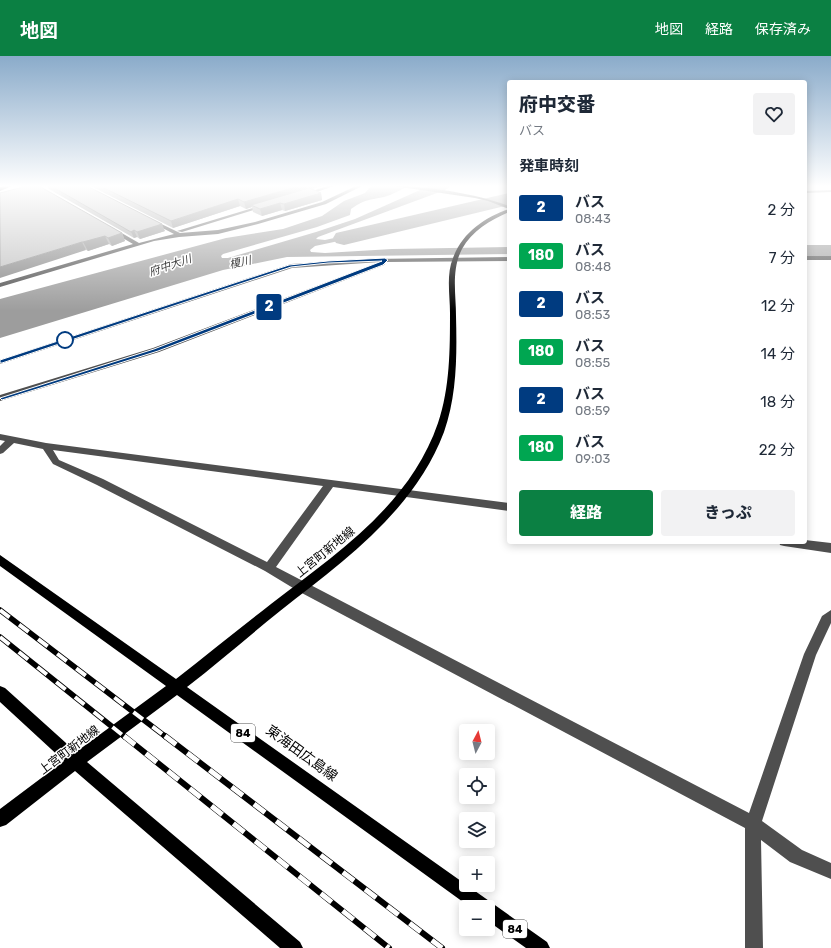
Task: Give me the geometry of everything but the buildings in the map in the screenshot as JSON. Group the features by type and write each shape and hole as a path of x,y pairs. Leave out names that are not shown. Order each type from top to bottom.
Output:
{"main road":[{"path":"457,254 464,239 476,228"},
{"name":"上宮町新地線","path":"0,819 75,761 177,686 367,535 404,494 421,470 437,437 449,395 453,323 453,272 457,254"},
{"name":"東海田広島線","path":"0,560 474,900"},
{"path":"0,693 75,761 294,948"},
{"name":"84","path":"495,915 541,948"}],"street":[{"path":"109,228 139,245"},
{"path":"165,228 177,234 218,232 236,228"},
{"path":"0,285 197,228"},
{"path":"0,362 291,266 328,262 385,260 457,254 507,259"},
{"path":"807,258 831,258"},
{"path":"0,398 156,350 382,264 385,260"},
{"path":"0,437 46,446 507,507"},
{"path":"0,451 12,440"},
{"path":"46,446 56,462 100,482 269,568 302,587 753,824 796,856 831,871"},
{"path":"269,568 331,483"},
{"path":"800,544 831,548"},
{"path":"754,948 753,824 810,654 826,620 831,616"}],"water":[{"name":"府中大川","path":"315,228 223,254 221,256 222,258 228,258 329,228 343,228 316,239 325,240 381,228 402,228 315,246 310,250 311,252 325,253 392,249 507,247 507,254 287,257 223,270 0,338 0,299 226,238 283,229"}],"waterway":[{"name":"榎川","path":"344,238 388,228"},
{"path":"807,252 831,252"}],"railway":[{"path":"0,610 166,737"},
{"path":"0,637 125,737"},
{"path":"124,736 389,948"},
{"path":"165,736 442,948"}],"bus line":[{"name":"2","path":"0,362 291,266 328,262 385,260 382,264 156,350 0,398"}]}
